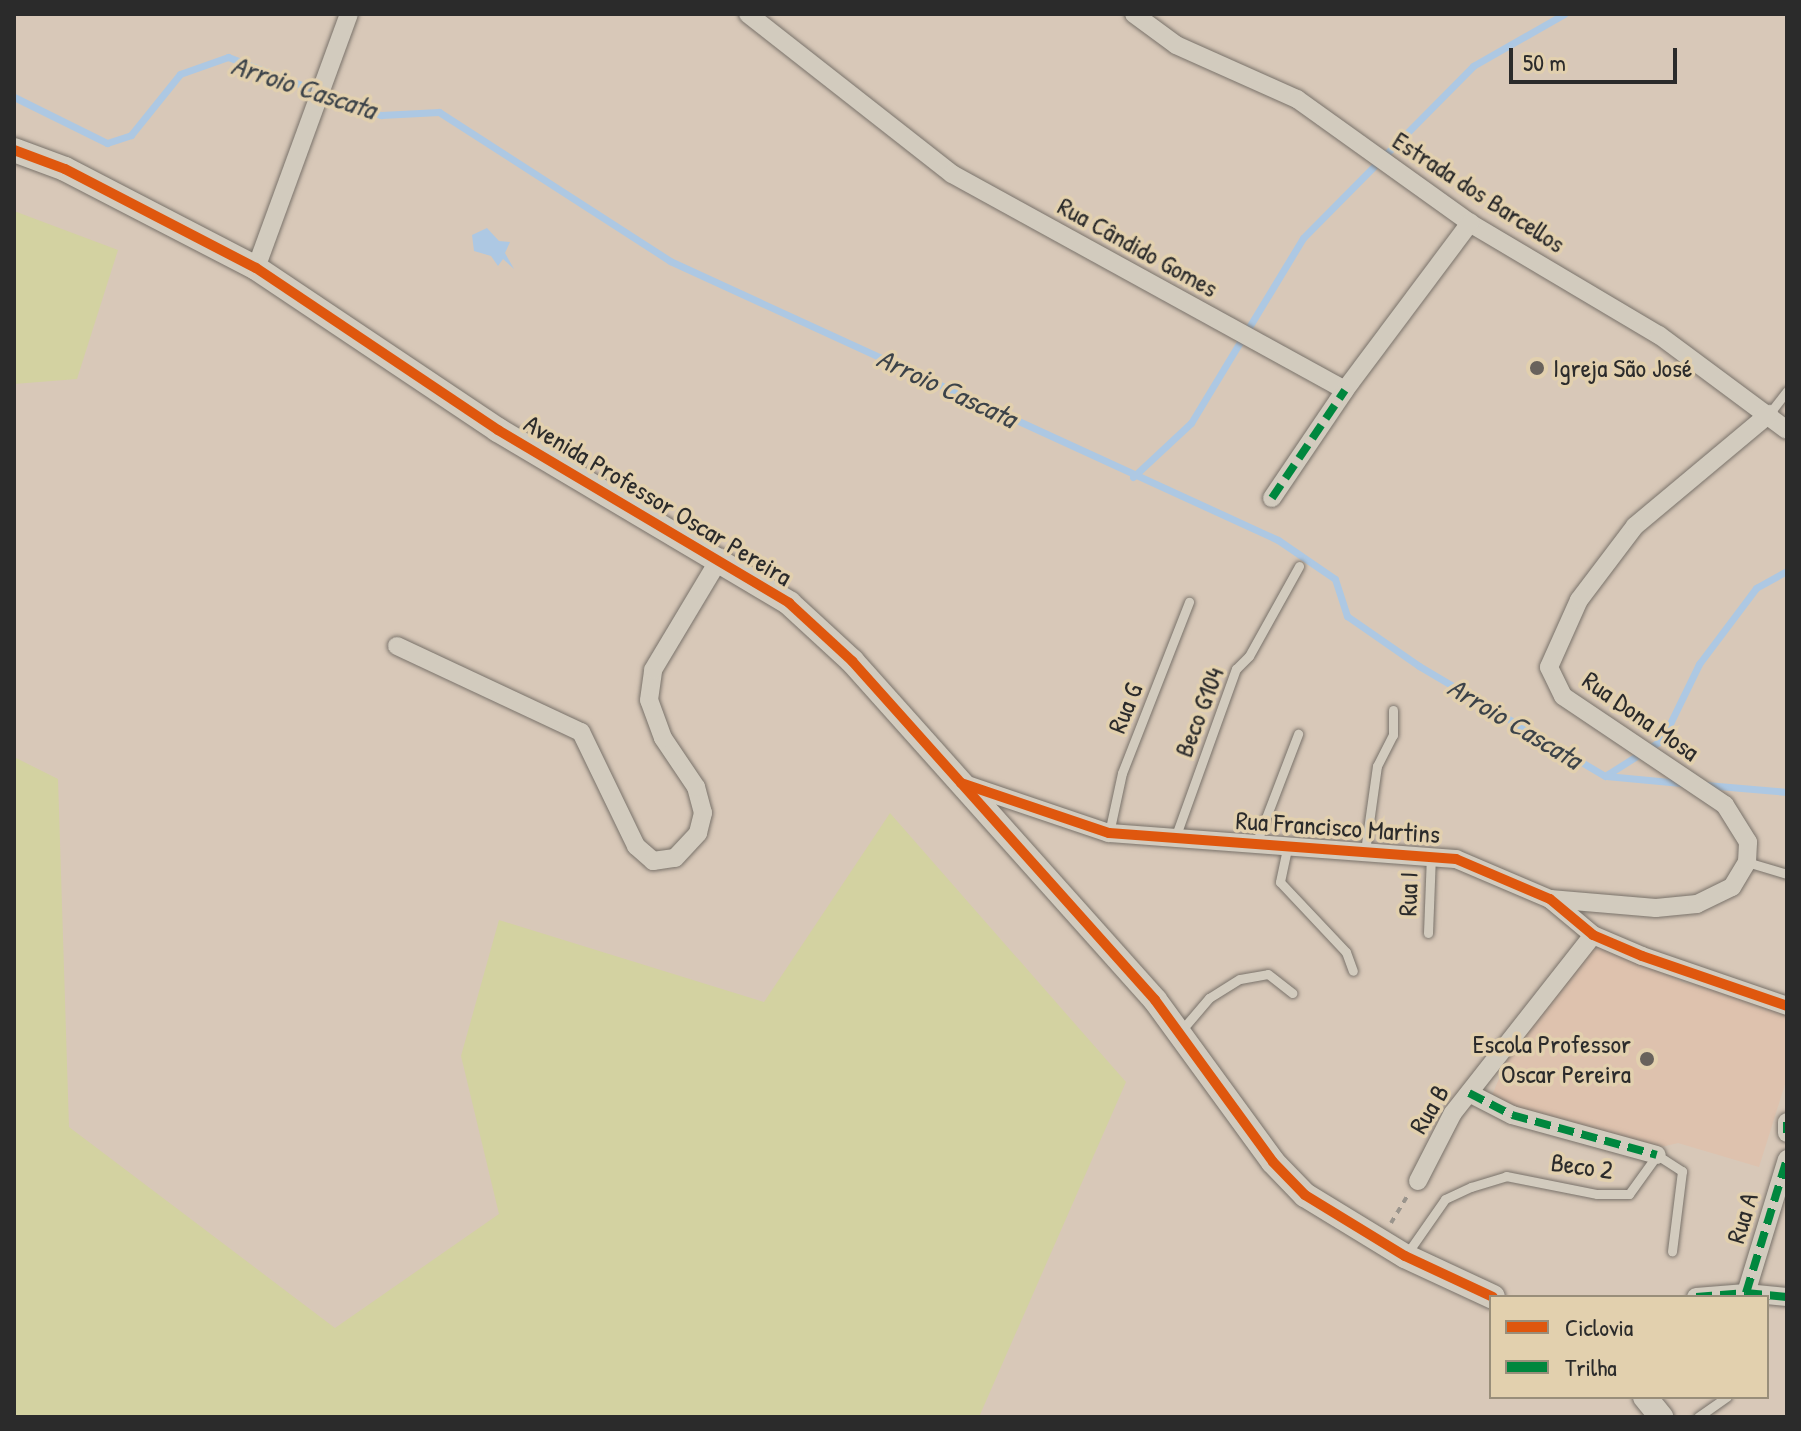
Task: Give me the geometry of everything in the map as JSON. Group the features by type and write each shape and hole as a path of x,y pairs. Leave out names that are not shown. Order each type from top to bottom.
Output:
{"main road":[{"name":"Avenida Professor Oscar Pereira","path":"14,150 149,209 256,268 498,430 720,558 789,603 852,661 1180,1032 1284,1173 1305,1195 1405,1256 1489,1295"},
{"path":"1647,1399 1661,1417"}],"street":[{"path":"256,268 349,14"},
{"name":"Rua Cândido Gomes","path":"748,14 952,174 1345,390"},
{"name":"Estrada dos Barcellos","path":"1134,14 1176,45 1297,99 1470,223 1659,335 1787,430"},
{"path":"1272,498 1345,390 1470,223"},
{"name":"Rua Dona Mosa","path":"1747,862 1748,842 1725,805 1563,696 1549,667 1579,600 1635,526 1769,414"},
{"path":"397,646 581,732 636,846 653,861 675,858 698,833 703,813 696,787 663,738 649,700 653,670 720,558"},
{"name":"Rua Francisco Martins","path":"957,782 1109,833 1175,839 1257,841 1456,859 1550,899 1593,935 1787,1006"},
{"path":"1550,899 1656,908 1697,904 1732,887 1747,862"},
{"name":"Rua B","path":"1418,1181 1469,1093 1593,935"},
{"path":"1469,1093 1512,1115 1657,1155"},
{"path":"1787,1122 1787,1133"},
{"name":"Rua A","path":"1746,1293 1787,1159"},
{"path":"1721,1295 1766,1295"}],"lane":[{"path":"1769,414 1787,391"},
{"name":"Beco G104","path":"1175,839 1236,669 1249,656 1299,566"},
{"name":"Rua G","path":"1109,833 1122,773 1189,602"},
{"path":"1365,851 1377,766 1393,735 1393,710"},
{"path":"1257,841 1298,734"},
{"path":"1288,844 1280,882 1346,952 1353,971"},
{"name":"Rua I","path":"1428,933 1431,856"},
{"path":"1747,862 1787,874"},
{"path":"1180,1032 1209,998 1240,979 1268,974 1292,993"},
{"path":"1657,1155 1682,1171 1672,1251"},
{"name":"Beco 2","path":"1405,1256 1445,1199 1471,1187 1506,1176 1597,1194 1629,1194 1657,1155"},
{"path":"1698,1417 1724,1399"}],"path":[{"path":"1380,1241 1418,1181"}],"shaded area":[{"name":"Escola Professor Oscar Pereira","path":"1595,942 1685,983 1709,985 1787,1012 1787,1078 1759,1167 1678,1143 1657,1148 1490,1100 1515,1041"}],"green space":[{"path":"14,211 118,250 77,379 14,384"},
{"path":"14,757 58,779 69,1127 335,1328 499,1214 461,1056 499,920 764,1002 890,813 1126,1082 979,1417 14,1417"}],"water":[{"path":"487,228 499,241 510,242 505,253 514,269 503,259 498,266 491,256 474,251 472,235"}],"waterway":[{"path":"1133,477 1191,423 1303,238 1473,66 1564,14"},
{"name":"Arroio Cascata","path":"14,97 107,143 131,135 180,74 228,57 381,115 439,112 670,261 1278,540 1335,579 1347,616 1419,666 1605,776 1662,740 1699,664 1756,588 1787,571"},
{"path":"1606,776 1681,783"},
{"path":"1706,785 1787,792"}],"marked path":[{"path":"1272,498 1345,390"},
{"path":"1469,1093 1512,1115 1657,1155"},
{"path":"1787,1122 1787,1133"},
{"path":"1746,1293 1787,1159"},
{"path":"1721,1295 1766,1295"},
{"path":"1769,1295 1787,1297"}],"cycle path":[{"path":"14,150 65,169 256,268 498,430 789,603 852,661 1155,1000 1273,1162 1305,1195 1405,1256 1489,1295"},
{"path":"961,783 1109,833 1456,859 1550,899 1593,935 1642,956 1787,1006"}],"place":[{"name":"Igreja São José","path":"1537,368"},
{"name":"Escola Professor Oscar Pereira","path":"1647,1059"}]}
